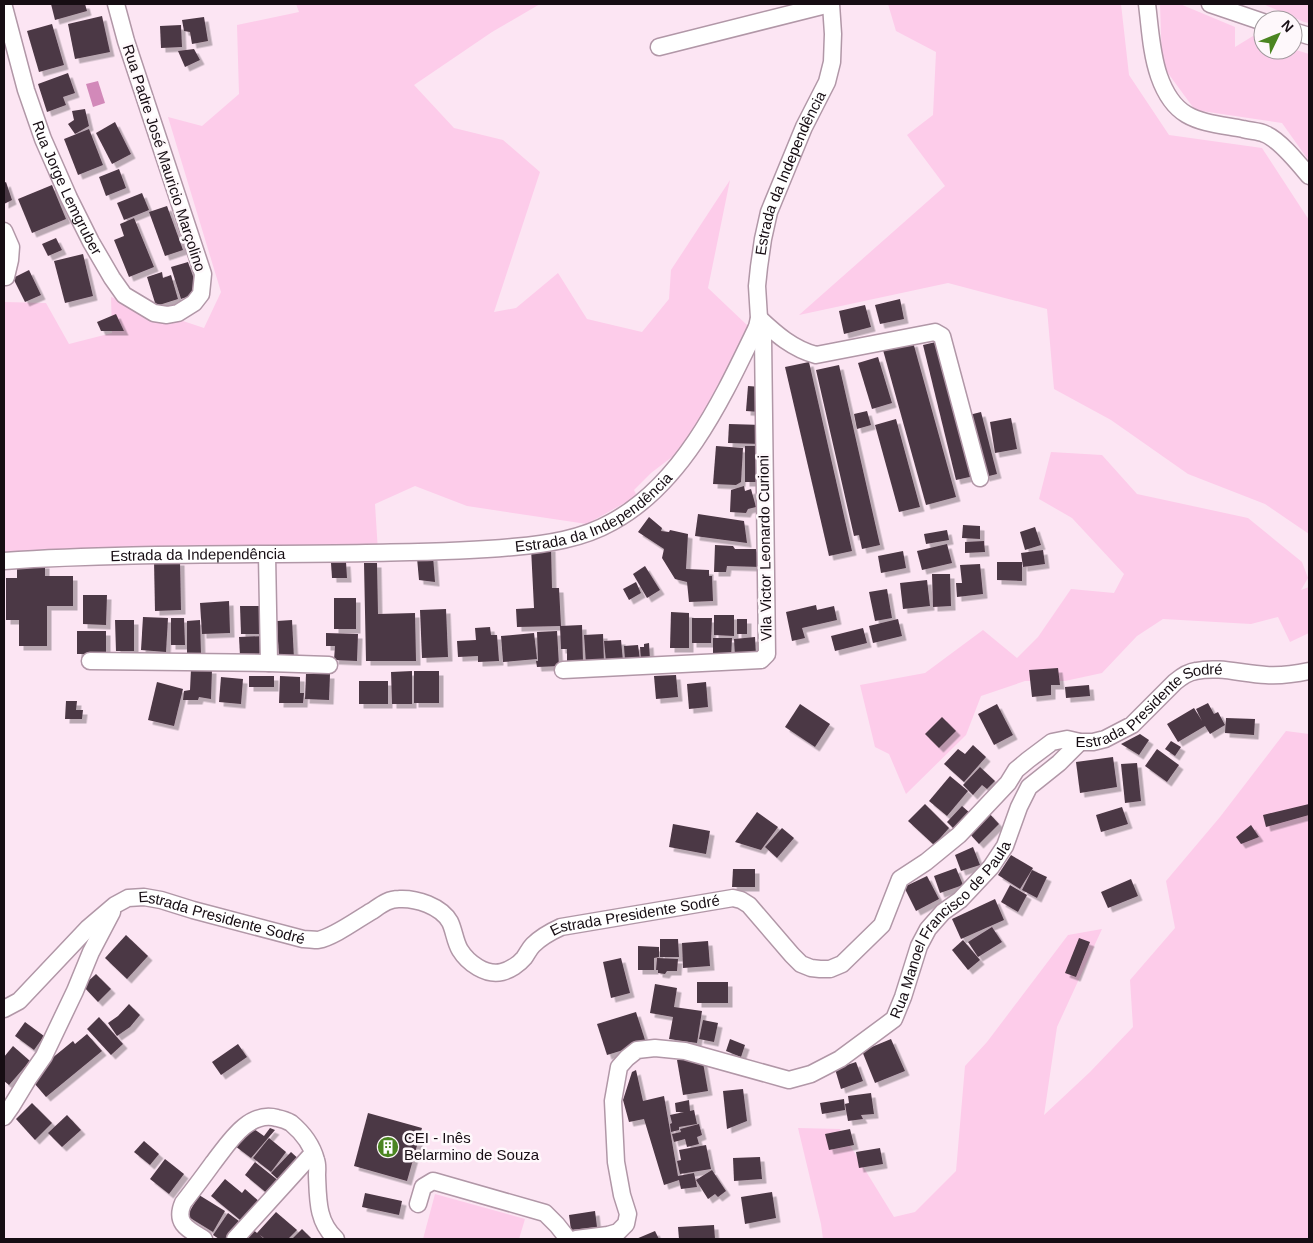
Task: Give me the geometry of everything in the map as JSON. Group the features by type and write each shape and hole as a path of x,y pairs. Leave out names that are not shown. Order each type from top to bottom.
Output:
{"street":[{"name":"Rua Padre José Mauricio Marçolino","path":"116,4 126,41 203,274 201,294 188,308"},
{"path":"659,47 831,4"},
{"name":"Estrada da Independência","path":"4,561 99,557 476,551 555,542 613,522 653,491 697,440 728,386 758,323 758,286 762,239 769,212 804,127 827,82 832,62 831,4"},
{"path":"1147,4 1158,76 1174,106 1185,115 1201,121 1266,134 1294,157 1309,176"},
{"path":"1210,4 1253,19"},
{"name":"Rua Jorge Lemgruber","path":"4,7 26,90 44,140 69,198 112,278 124,295 154,314 167,315 178,313 188,308"},
{"path":"4,231 11,247 6,277"},
{"path":"758,323 790,344 805,352 816,355 935,332 942,336 980,478"},
{"name":"Vila Victor Leonardo Curioni","path":"563,670 761,660 766,654 763,337 758,323"},
{"path":"267,555 269,663"},
{"path":"90,661 269,663 329,666"},
{"name":"Estrada Presidente Sodré","path":"4,1009 19,1001 88,928 115,905 128,898 144,897 303,939 318,940 329,936 386,901 398,899 414,900 439,911 449,920 460,951 470,962 481,969 491,972 502,972 514,967 544,935 561,926 733,898 749,905 801,964 816,969 830,969 842,964 882,925 900,879 926,862 959,835 1008,783 1016,770 1052,742 1067,739 1093,742 1105,739 1132,725 1175,682 1195,671 1220,670 1268,676 1309,671"},
{"name":"Rua Manoel Francisco de Paula","path":"576,1239 618,1232 626,1224 628,1214 622,1195 616,1162 613,1101 619,1067 626,1058 637,1050 655,1048 685,1051 789,1080 811,1074 840,1059 866,1041 894,1018 903,998 919,946 928,929 943,912 960,900 991,867 1005,846 1019,807 1029,787 1059,763 1080,742"},
{"path":"4,1117 44,1056 91,952 115,905"},
{"path":"204,1239 188,1230 181,1222 179,1212 233,1137 255,1119 265,1116 287,1120 298,1128 309,1142 317,1161 319,1208 323,1222 330,1234 336,1239"},
{"path":"235,1239 313,1153"},
{"path":"418,1204 423,1187 433,1181 545,1213 568,1239"}],"shaded area":[{"path":"296,4 540,4 492,32 414,85 454,128 503,140 540,172 494,312 516,308 558,273 587,319 642,332 669,299 671,270 730,180 708,288 748,326 689,444 651,473 634,490 637,496 587,524 467,506 415,486 375,504 378,552 4,557 4,302 46,303 69,344 112,333 111,297 204,328 221,292 168,117 202,126 239,94 237,25 299,12"},
{"path":"888,4 1121,4 1129,75 1169,135 1262,148 1309,220 1309,534 1265,504 1188,474 1111,420 1054,389 1047,309 948,283 799,315 945,186 907,135 933,115 936,52 896,31"},
{"path":"1160,4 1180,4 1235,27 1235,47 1253,36 1253,60 1303,60 1303,52 1309,54 1309,161 1282,123 1195,110 1162,65"},
{"path":"1263,4 1309,4 1309,23 1303,22 1303,10 1277,10"},
{"path":"98,81 105,103 93,107 86,84"},
{"path":"1051,452 1102,455 1137,494 1248,518 1302,562 1308,578 1301,590 1309,587 1309,633 1290,642 1278,617 1251,624 1163,619 1137,636 1102,673 1065,681 1025,681 981,696 966,735 906,794 889,754 875,747 860,685 925,673 983,630 1017,658 1038,637 1071,589 1114,593 1124,574 1072,518 1039,499"},
{"path":"1286,731 1309,734 1309,1239 823,1239 798,1128 840,1129 894,1217 915,1212 956,1171 965,1066 987,1042 1068,935 1102,929 1057,1027 1044,1115 1090,1072 1133,1027 1130,980 1175,928 1166,881 1220,817"},
{"path":"435,1194 525,1219 519,1239 423,1239"}],"building":[{"path":"51,4 85,4 87,11 55,20"},
{"path":"102,16 110,52 75,59 68,24"},
{"path":"204,17 208,41 192,44 190,32 184,31 182,20"},
{"path":"52,24 64,65 39,72 27,31"},
{"path":"181,25 182,47 161,48 160,26"},
{"path":"194,49 200,60 185,67 178,51"},
{"path":"68,73 75,93 63,97 66,105 47,112 38,84"},
{"path":"85,109 89,126 75,134 68,124 74,120 72,111"},
{"path":"115,122 131,154 112,164 96,133"},
{"path":"89,129 103,165 78,175 64,139"},
{"path":"119,169 126,188 106,196 99,177"},
{"path":"6,182 12,200 4,204 4,183"},
{"path":"52,185 66,219 32,233 18,199"},
{"path":"142,193 149,210 124,220 117,203"},
{"path":"167,206 183,250 165,256 149,212"},
{"path":"134,218 154,267 129,277 114,240 124,236 120,224"},
{"path":"56,238 62,250 48,256 42,244"},
{"path":"83,254 93,296 65,303 54,261"},
{"path":"188,262 199,293 181,299 171,267"},
{"path":"29,270 41,295 25,302 13,278"},
{"path":"162,272 163,278 171,275 178,299 156,306 147,277"},
{"path":"900,299 904,319 880,324 875,305"},
{"path":"865,305 871,327 844,334 839,311"},
{"path":"116,314 124,331 101,331 97,322"},
{"path":"940,341 974,476 956,480 923,345"},
{"path":"913,342 956,497 926,505 883,350"},
{"path":"878,357 892,403 872,409 858,363"},
{"path":"809,362 852,551 829,556 785,367"},
{"path":"839,365 880,545 862,549 859,535 854,536 816,370"},
{"path":"748,386 761,387 760,412 746,411"},
{"path":"867,411 871,425 857,429 854,414"},
{"path":"981,412 997,474 985,477 969,415"},
{"path":"1011,418 1017,449 995,453 990,422"},
{"path":"896,419 920,507 899,512 875,425"},
{"path":"729,424 763,425 762,444 728,443"},
{"path":"716,446 743,448 741,482 736,485 713,484"},
{"path":"745,446 763,446 763,482 745,482"},
{"path":"744,486 745,491 751,489 756,507 748,509 746,513 730,512 731,490"},
{"path":"698,514 744,521 747,543 695,536"},
{"path":"649,517 662,528 661,531 669,532 670,530 688,534 686,569 709,570 709,576 712,576 713,601 689,602 687,582 675,579 662,558 664,549 638,532"},
{"path":"963,525 980,526 980,539 962,538"},
{"path":"1035,527 1041,545 1025,550 1020,532"},
{"path":"947,530 949,540 926,544 924,534"},
{"path":"984,541 985,552 965,553 965,542"},
{"path":"947,544 952,563 922,570 917,551"},
{"path":"715,545 733,546 735,549 756,549 761,567 727,566 726,572 714,572"},
{"path":"551,547 552,588 559,588 561,626 517,627 516,609 534,608 531,548"},
{"path":"1043,550 1045,564 1023,567 1021,553"},
{"path":"903,551 906,568 881,573 878,556"},
{"path":"433,556 435,582 419,580 417,558"},
{"path":"154,561 180,561 181,610 155,611"},
{"path":"346,562 347,578 332,578 331,563"},
{"path":"997,562 1022,562 1022,581 997,580"},
{"path":"364,563 377,563 378,614 415,613 416,661 366,661"},
{"path":"17,564 45,564 45,576 73,576 73,606 47,606 47,646 19,646 19,620 6,620 6,578 17,578"},
{"path":"980,564 983,594 957,597 956,583 962,583 960,565"},
{"path":"645,566 660,590 647,598 633,574"},
{"path":"932,574 950,574 951,606 933,607"},
{"path":"927,580 930,606 903,609 900,583"},
{"path":"636,582 641,593 629,600 623,589"},
{"path":"887,589 892,618 875,621 869,592"},
{"path":"83,595 107,595 106,625 83,624"},
{"path":"334,598 356,598 356,629 334,629"},
{"path":"229,601 230,633 202,634 200,603"},
{"path":"816,605 817,610 834,606 837,620 802,628 805,638 792,641 786,612"},
{"path":"240,606 265,606 266,634 241,634"},
{"path":"446,609 448,657 422,658 420,610"},
{"path":"671,612 689,613 689,648 670,648"},
{"path":"714,615 734,615 734,636 714,635"},
{"path":"143,617 168,618 166,652 141,650"},
{"path":"171,618 184,618 185,645 171,645"},
{"path":"692,618 712,618 711,643 692,643"},
{"path":"737,619 747,619 747,634 737,634"},
{"path":"898,619 902,636 873,643 869,626"},
{"path":"115,620 134,620 134,651 116,651"},
{"path":"200,620 201,654 187,654 187,621"},
{"path":"292,620 294,659 279,660 277,621"},
{"path":"582,625 583,661 567,662 567,649 561,649 560,626"},
{"path":"490,627 491,635 497,635 499,661 478,662 478,656 458,657 457,641 476,640 475,628"},
{"path":"863,628 867,643 835,651 831,636"},
{"path":"77,631 106,631 106,654 77,654"},
{"path":"557,631 559,666 537,667 537,632"},
{"path":"326,633 358,634 357,661 334,660 335,646 326,646"},
{"path":"534,633 537,659 503,662 501,636"},
{"path":"603,634 604,663 586,664 584,635"},
{"path":"266,636 267,655 240,656 239,637"},
{"path":"755,637 756,656 735,657 734,639"},
{"path":"713,638 732,638 731,659 713,658"},
{"path":"621,640 623,661 606,662 604,641"},
{"path":"649,643 650,660 641,660 640,647 644,647 644,644"},
{"path":"638,645 640,660 625,661 624,646"},
{"path":"1058,668 1060,685 1051,685 1051,695 1032,697 1029,670"},
{"path":"191,669 212,669 211,699 199,697 198,700 183,700 184,691 190,690"},
{"path":"412,671 412,704 392,704 391,672"},
{"path":"414,671 439,671 439,703 414,703"},
{"path":"306,674 330,674 329,700 305,699"},
{"path":"676,675 678,697 656,699 654,676"},
{"path":"249,676 274,676 274,687 249,687"},
{"path":"280,676 300,677 300,693 304,693 303,703 279,703"},
{"path":"221,677 243,679 241,704 219,702"},
{"path":"359,681 388,681 388,704 359,704"},
{"path":"157,682 183,689 174,726 148,720"},
{"path":"706,682 708,707 689,709 687,684"},
{"path":"1089,685 1090,696 1066,698 1065,687"},
{"path":"66,701 77,701 76,710 83,710 82,719 65,719"},
{"path":"1208,703 1214,714 1218,712 1225,725 1210,734 1205,726 1178,742 1167,724 1194,708 1202,721 1196,709"},
{"path":"800,704 830,724 815,747 785,727"},
{"path":"997,704 1013,735 994,745 978,714"},
{"path":"942,717 956,731 939,748 925,734"},
{"path":"1226,718 1255,719 1254,735 1225,733"},
{"path":"1140,734 1149,740 1139,755 1121,744"},
{"path":"1171,741 1181,747 1175,756 1165,749"},
{"path":"973,745 986,757 964,782 944,764 958,749 965,754"},
{"path":"1157,749 1179,765 1167,782 1145,766"},
{"path":"1113,757 1117,787 1080,793 1076,762"},
{"path":"1137,763 1141,801 1125,803 1121,764"},
{"path":"980,767 995,781 987,789 982,785 973,795 963,785"},
{"path":"950,776 968,791 947,816 929,801"},
{"path":"925,804 949,828 934,845 908,821"},
{"path":"1309,804 1309,815 1266,827 1263,815"},
{"path":"962,806 970,813 955,830 947,822"},
{"path":"1122,807 1128,824 1101,832 1096,815"},
{"path":"757,812 778,827 761,850 735,842"},
{"path":"988,812 999,824 979,844 968,832"},
{"path":"673,824 710,831 706,854 669,847"},
{"path":"1251,825 1259,837 1241,844 1236,837"},
{"path":"782,828 794,838 777,858 765,847"},
{"path":"973,847 980,865 961,871 955,855"},
{"path":"1011,855 1033,868 1020,889 998,875"},
{"path":"956,868 963,885 940,893 934,876"},
{"path":"733,869 755,869 755,887 732,887"},
{"path":"1032,870 1047,877 1037,898 1022,890"},
{"path":"927,876 939,899 916,911 904,887"},
{"path":"1131,879 1138,896 1108,908 1101,892"},
{"path":"1010,885 1027,895 1018,912 1001,902"},
{"path":"995,899 1004,920 961,939 952,919"},
{"path":"992,927 1002,942 978,957 968,942"},
{"path":"126,935 148,956 127,979 105,958"},
{"path":"1079,938 1090,942 1076,977 1065,973"},
{"path":"660,939 678,939 679,957 660,957"},
{"path":"963,940 980,960 968,970 952,950"},
{"path":"708,941 710,966 683,968 682,943"},
{"path":"638,946 659,947 659,957 654,958 654,970 638,970"},
{"path":"621,958 630,993 611,998 603,962"},
{"path":"657,958 678,959 677,971 667,971 665,974 658,973 658,970 656,970"},
{"path":"96,974 111,989 98,1002 83,986"},
{"path":"697,982 728,982 728,1003 697,1003"},
{"path":"655,984 677,988 674,1007 702,1011 697,1043 669,1039 673,1017 650,1013"},
{"path":"129,1004 140,1015 130,1027 117,1036 108,1023 118,1016"},
{"path":"636,1012 646,1043 607,1055 597,1024"},
{"path":"99,1017 123,1044 111,1055 87,1029"},
{"path":"703,1020 718,1023 714,1042 699,1039"},
{"path":"25,1022 44,1036 34,1050 15,1036"},
{"path":"87,1034 102,1051 46,1097 29,1077 73,1041 75,1044"},
{"path":"730,1039 745,1045 741,1057 726,1051"},
{"path":"891,1039 905,1071 875,1083 862,1051"},
{"path":"238,1044 247,1057 221,1075 212,1062"},
{"path":"13,1046 30,1061 9,1085 4,1081 4,1057"},
{"path":"702,1057 708,1091 683,1095 677,1060"},
{"path":"856,1062 863,1081 841,1089 835,1069"},
{"path":"636,1070 643,1101 664,1096 678,1176 694,1173 697,1187 681,1189 679,1180 664,1185 644,1119 629,1122 623,1100 632,1072"},
{"path":"743,1089 747,1121 727,1129 723,1091"},
{"path":"871,1093 874,1114 861,1115 863,1119 848,1121 845,1104 849,1103 848,1096"},
{"path":"844,1099 845,1110 822,1114 820,1103"},
{"path":"689,1100 690,1111 694,1110 697,1124 679,1127 679,1130 671,1132 670,1124 672,1123 670,1115 684,1112 676,1112 675,1103"},
{"path":"32,1103 52,1123 35,1140 16,1119"},
{"name":"CEI - Inês Belarmino de Souza","path":"368,1113 422,1128 407,1181 354,1166"},
{"path":"67,1115 81,1130 62,1147 48,1133"},
{"path":"699,1124 702,1135 697,1137 699,1144 687,1147 685,1139 674,1142 672,1134 681,1132 680,1129"},
{"path":"270,1128 275,1130 251,1158 235,1146 254,1129 264,1136"},
{"path":"850,1129 854,1145 829,1150 825,1134"},
{"path":"269,1138 286,1152 271,1172 253,1158"},
{"path":"144,1141 159,1154 150,1165 134,1152"},
{"path":"706,1145 711,1169 680,1174 677,1161 681,1160 679,1150"},
{"path":"880,1148 883,1164 859,1168 856,1152"},
{"path":"291,1152 302,1162 282,1183 271,1173"},
{"path":"760,1157 762,1179 734,1181 733,1158"},
{"path":"165,1159 184,1174 169,1194 150,1179"},
{"path":"255,1162 280,1182 269,1195 245,1175"},
{"path":"712,1170 726,1191 718,1197 715,1194 708,1199 696,1180"},
{"path":"225,1179 242,1193 245,1189 261,1203 245,1224 211,1196"},
{"path":"772,1192 776,1218 745,1224 741,1197"},
{"path":"365,1193 402,1201 399,1215 362,1207"},
{"path":"199,1195 225,1211 213,1232 187,1216"},
{"path":"595,1211 597,1227 571,1230 569,1215"},
{"path":"276,1212 297,1230 288,1239 265,1239 260,1235 264,1239 241,1239 251,1228 257,1233"},
{"path":"228,1213 243,1224 230,1239 219,1239 213,1235"},
{"path":"714,1225 715,1239 679,1239 678,1227"},
{"path":"302,1229 312,1239 292,1239"},
{"path":"655,1231 659,1239 636,1239"}],"place":[{"name":"CEI - Inês Belarmino de Souza","path":"388,1147"}]}
